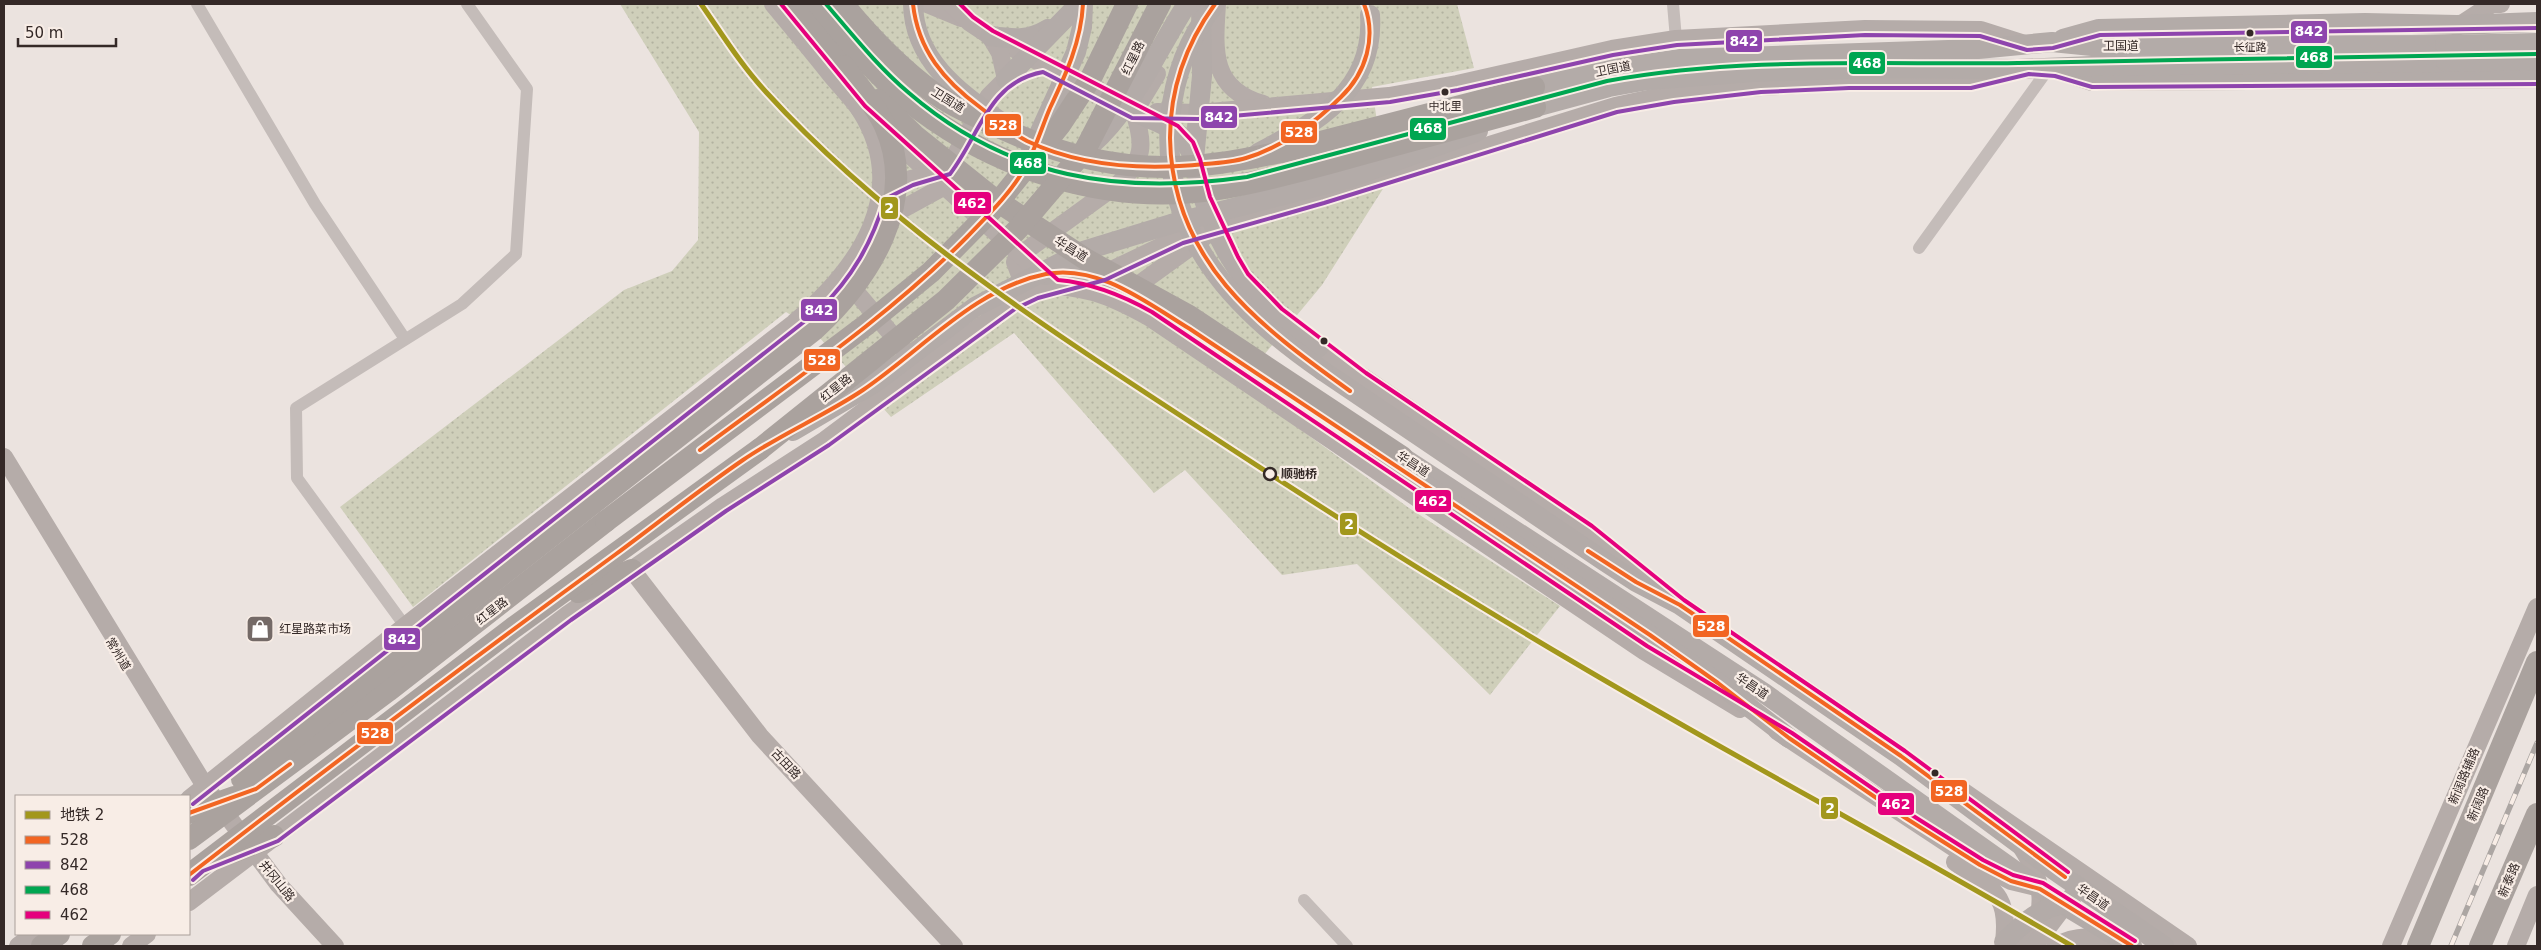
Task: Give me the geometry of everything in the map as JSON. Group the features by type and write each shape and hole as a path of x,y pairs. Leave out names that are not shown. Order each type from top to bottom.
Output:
{"highway":[{"path":"190,837 207,803 249,784 815,329 848,296 875,256 886,230 894,193 895,166 888,136 878,113 795,4"},
{"name":"卫国道","path":"818,4 872,66 905,99 940,125 1002,159 1036,172 1075,185 1112,190 1176,193 1218,189 1325,164 1535,97"},
{"name":"卫国道","path":"843,4 898,64 936,94 962,110 1026,140 1086,160 1136,166 1195,165 1248,158 1535,97"},
{"name":"红星路","path":"249,784 449,644 606,521 866,325 931,272 992,210 1020,178 1060,125 1091,78 1127,4"},
{"name":"红星路","path":"194,870 246,846 543,606 760,449 946,300 1018,229 1085,150 1160,4"},
{"name":"华昌道","path":"844,66 914,135 994,199 1087,260 1189,316 1402,457"},
{"path":"543,606 632,570"},
{"name":"新阔路","path":"2418,946 2537,662"},
{"name":"新泰路","path":"2480,946 2537,814"},
{"path":"246,846 274,836"},
{"path":"40,946 57,935"},
{"path":"94,946 109,935"}],"main road":[{"path":"913,4 921,41 943,76 968,99 1026,140"},
{"path":"990,36 1010,38 1035,37 1059,22 1079,4"},
{"path":"1020,178 1076,52 1082,28 1083,4"},
{"path":"1085,150 1104,134 1132,97 1187,4"},
{"path":"1194,161 1198,113 1207,59 1201,4"},
{"name":"华昌道","path":"1216,4 1198,29 1183,59 1172,102 1169,147 1176,198 1192,236 1203,256 1234,298 1292,350 1636,582 1680,605 1901,756 2022,847 2057,864 2082,881 2112,910 2164,946"},
{"path":"1248,158 1314,121 1349,90 1362,69 1369,48 1367,8"},
{"path":"1006,79 1036,61 1059,22"},
{"path":"2052,42 2099,30 2365,23 2457,25 2537,22"},
{"name":"卫国道","path":"1535,97 1689,77 1828,70 1978,58 2027,44 2052,42 2092,56"},
{"path":"2445,54 2537,43"},
{"name":"卫国道","path":"1978,58 2018,69 2053,68 2092,56 2445,54"},
{"path":"2445,54 2537,60"},
{"path":"2053,68 2092,81 2537,78"},
{"path":"760,449 818,418 873,384 956,320 1028,278 1091,248 1171,224 1346,178 1442,146 1535,97"},
{"path":"1134,112 1174,131 1187,145 1194,161 1204,199 1215,229 1232,260 1248,283 1278,314 1319,347"},
{"name":"华昌道","path":"1028,278 1069,272 1089,276 1116,285 1190,329 1650,635 1718,683 1789,738"},
{"name":"华昌道","path":"1402,457 1764,694 2040,888 2129,944"},
{"path":"2002,944 2039,911 2064,904 2084,903 2112,910"}],"street":[{"path":"197,4 315,204 405,339"},
{"path":"405,626 297,478 296,408 462,304 516,254 526,89 467,4"},
{"path":"773,4 860,110 938,172 943,187 1055,286"},
{"path":"927,4 968,22 1036,61 1134,112 1198,113 1266,105 1389,96 1457,84 1612,49 1676,39 1865,29 1981,30 2027,44"},
{"path":"951,4 968,22"},
{"path":"998,312 1019,285 1021,278 1015,262 1020,255 1118,184 1132,171 1141,149 1140,131 1134,112 1196,4"},
{"path":"1216,4 1207,59 1230,87 1251,101 1266,105"},
{"path":"1673,4 1676,39"},
{"path":"2458,80 2457,25 2492,4 2502,4"},
{"path":"880,195 898,185 938,172 990,96 1006,79 1000,53 990,36"},
{"path":"1919,248 2053,68"},
{"path":"274,836 518,651 723,506 825,440 998,312 1036,292 1104,274 1170,241 1407,171 1615,106 1657,97 1709,90 1848,82 1972,82 2018,69"},
{"path":"1389,96 1407,171"},
{"path":"207,803 405,626 794,323 831,290 843,276 869,234 880,195 879,152 860,110"},
{"path":"874,220 899,211 943,187"},
{"path":"1118,300 1215,229"},
{"path":"843,276 920,369"},
{"name":"华昌道","path":"1055,286 1076,287 1097,292 1118,300 1149,317 1644,651 1789,738 1904,817 1980,865 2011,881 2040,888"},
{"name":"华昌道","path":"1319,347 1590,531 1680,605"},
{"name":"常州道","path":"4,457 207,803"},
{"name":"常州道","path":"4,466 207,803 246,846"},
{"name":"古田路","path":"632,570 760,736 954,946"},
{"name":"新阔路辅路","path":"2392,946 2537,607"},
{"path":"1901,756 1982,804 2057,864 2002,944"},
{"path":"1904,817 1940,850 1997,895 2006,914 2002,944"},
{"path":"190,901 246,846"},
{"name":"井冈山路","path":"246,846 270,885 326,946"},
{"name":"井冈山路","path":"246,846 279,886 335,946"},
{"path":"2022,847 2035,870 2040,888 2039,911 2035,927 2023,946"},
{"path":"2034,946 2082,881 2188,946"},
{"path":"2516,946 2537,895"},
{"path":"1304,900 1347,946"},
{"path":"18,946 33,935"},
{"path":"40,946 47,935"},
{"path":"131,946 147,935"},
{"path":"2055,946 2066,940 2085,936 2129,944"}],"green space":[{"path":"620,4 1457,4 1474,68 1372,87 1386,184 1322,285 1239,385 1409,508 1560,606 1490,695 1357,564 1282,575 1185,470 1154,493 1014,333 891,417 810,327 786,312 413,607 340,507 624,290 672,271 698,240 699,132"}],"railway":[{"path":"2451,946 2537,743"}],"metro line":[{"name":"2","path":"701,4 757,82 814,142 919,233 1031,316 1250,461 1481,607 1637,699 2072,946"}],"transit line":[{"name":"462","path":"781,4 865,106 1058,280 1083,284 1106,291 1152,312 1647,646 1792,733 1907,812 1983,860 2013,875 2043,883 2135,941"},
{"name":"468","path":"826,4 876,61 909,93 947,122 986,145 1026,162 1068,174 1110,181 1154,184 1247,177 1607,81 1709,68 1812,63 2018,63 2537,54"},
{"name":"528","path":"913,4 921,36 935,63 955,87 1015,134 1048,150 1069,156 1114,164 1160,167 1221,163 1259,154 1285,141 1321,116 1350,87 1363,66 1369,42 1368,16 1364,4"},
{"name":"462","path":"960,4 973,17 993,31 1178,126 1193,142 1200,159 1210,197 1238,257 1248,274 1282,309 1366,373 1592,526 1684,600 1905,751 2068,872"},
{"name":"528","path":"700,450 838,348 904,295 967,237 1004,197 1027,163 1067,70 1076,45 1083,4"},
{"name":"528","path":"1215,4 1188,51 1173,102 1170,138 1175,181 1186,220 1204,255 1226,286 1283,341 1350,391"},
{"name":"842","path":"193,804 819,310 831,298 860,259 874,230 885,199 913,185 950,174 997,98 1009,87 1024,78 1043,72 1132,118 1198,119 1390,102 1458,90 1613,55 1677,45 1865,35 1980,36 2027,50 2053,48 2100,35 2537,28"},
{"name":"842","path":"193,880 203,871 278,841 571,620 726,511 829,445 1015,309 1038,298 1105,280 1183,243 1324,203 1617,112 1674,102 1761,92 1849,88 1971,88 2029,74 2055,76 2092,87 2537,84"},
{"name":"528","path":"190,874 348,753 743,460 863,390 950,323 996,293 1020,281 1046,274 1066,272 1104,280 1157,308 1650,635 1718,683 1789,738 1904,817 1980,865 2011,881 2040,889 2132,946"},
{"name":"528","path":"1588,551 1636,582 1680,605 1901,756 2065,877"},
{"name":"528","path":"190,813 256,789 290,764"}],"place":[{"name":"长征路","path":"2250,33"},
{"name":"中北里","path":"1445,92"},
{"name":"顺驰桥","path":"1270,474"},
{"name":"红星路菜市场","path":"260,629"}]}
